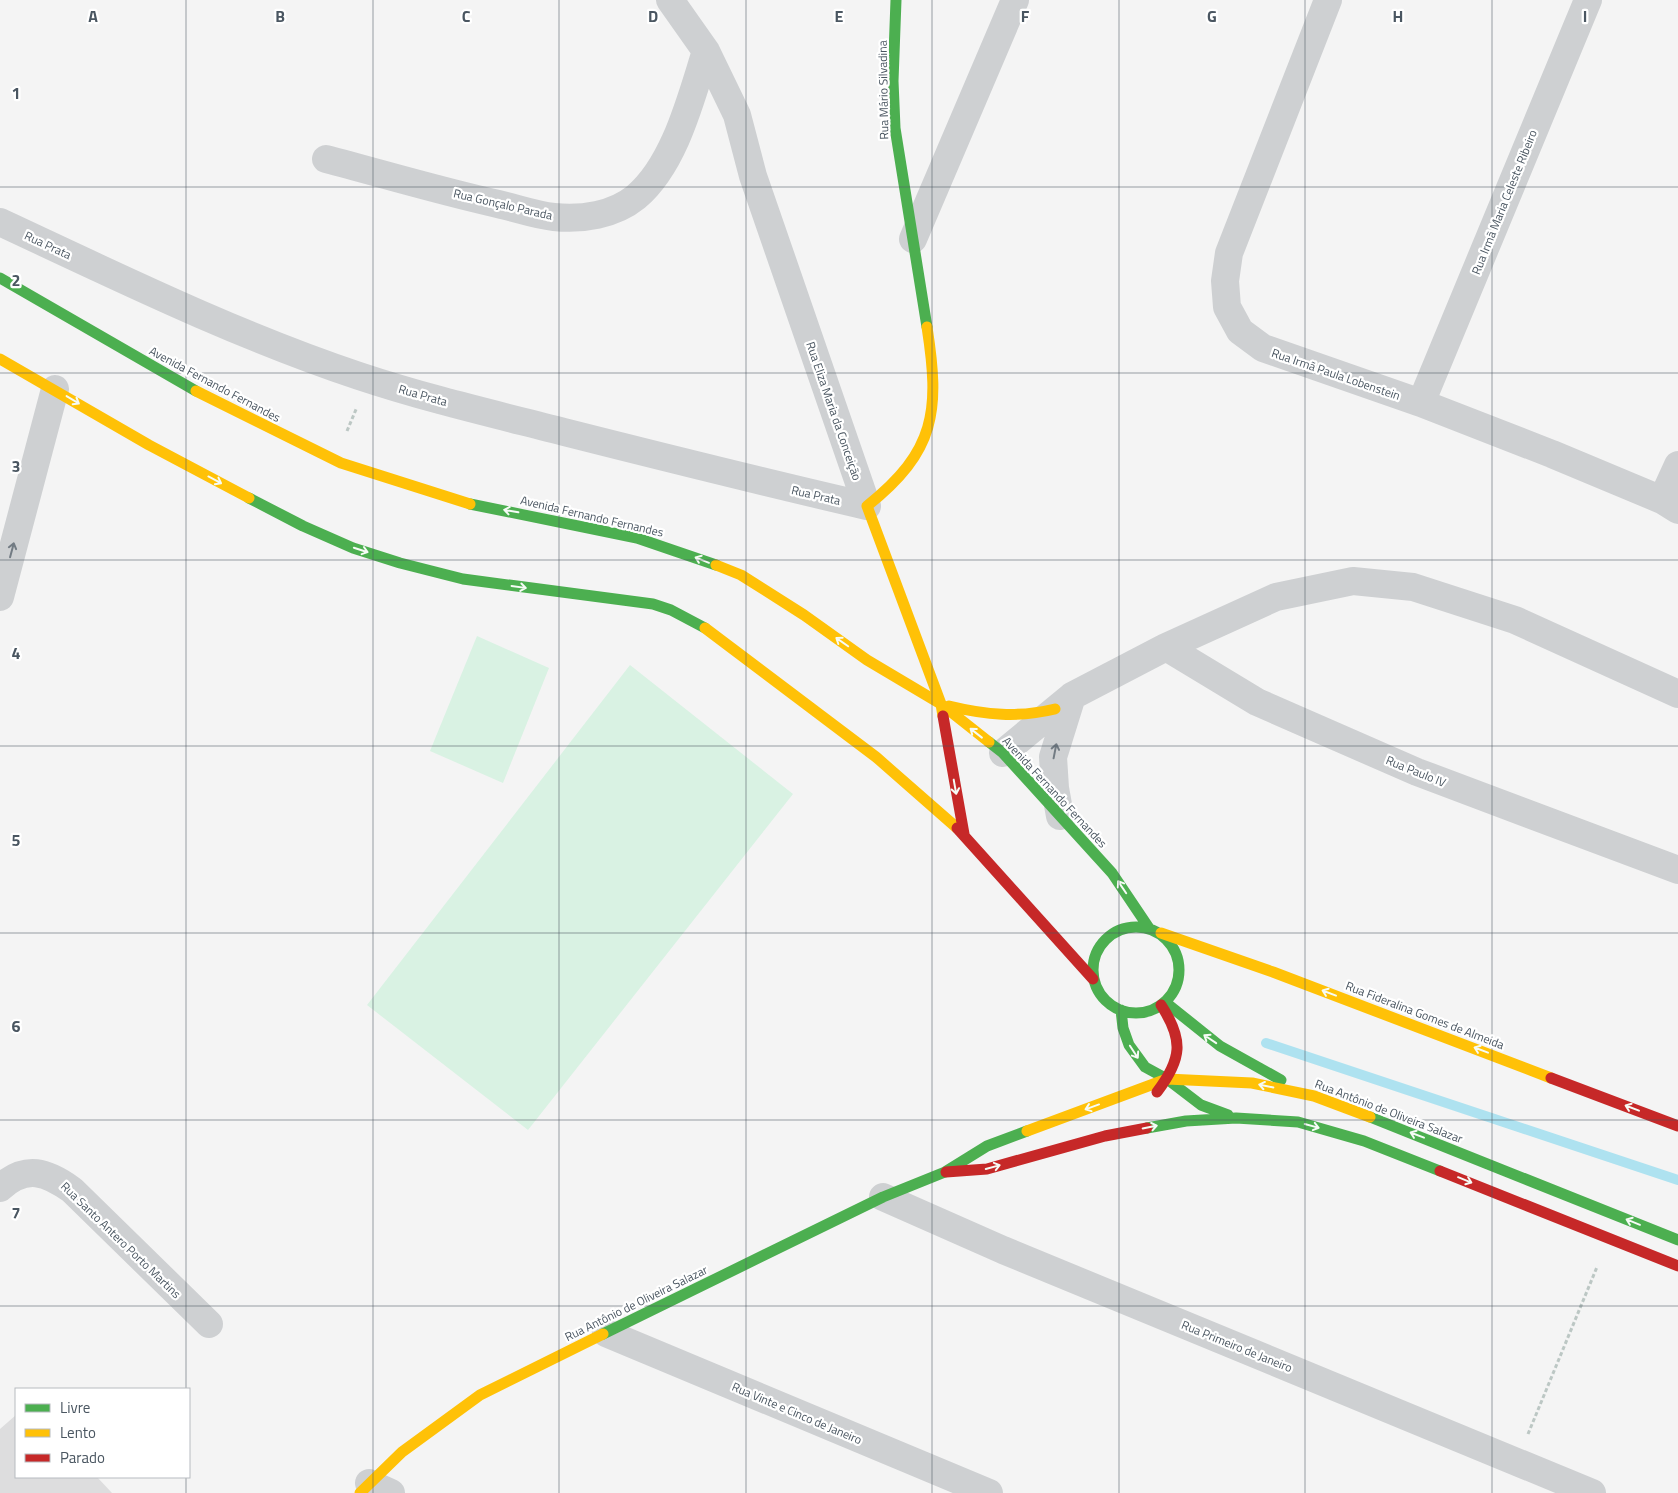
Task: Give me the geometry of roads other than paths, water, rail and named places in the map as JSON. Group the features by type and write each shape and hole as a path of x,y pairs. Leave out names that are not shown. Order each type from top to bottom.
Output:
{"street":[{"name":"Rua Eliza Maria da Conceição","path":"670,0 706,51 736,115 754,176 867,506 941,704 964,834"},
{"name":"Rua Mário Silvadina","path":"867,506 910,468 924,442 931,414 932,384 928,334 895,126 896,0"},
{"path":"913,239 1016,0"},
{"name":"Rua Irmã Paula Lobenstein","path":"1328,0 1230,253 1225,282 1227,307 1240,331 1263,348 1421,403 1552,454 1670,505"},
{"name":"Rua Irmã Maria Celeste Ribeiro","path":"1421,403 1588,0"},
{"name":"Rua Gonçalo Parada","path":"326,159 481,201 555,217 589,216 617,210 637,196 658,172 686,114 706,51"},
{"name":"Rua Prata","path":"0,222 130,283 250,335 364,378 430,398 742,478 867,506"},
{"name":"Avenida Fernando Fernandes","path":"0,278 170,377 273,431 334,459 394,481 466,503 638,538 731,572 804,615 868,660 941,704 1003,754 1112,873 1149,928"},
{"path":"0,359 55,389 149,445 303,526 354,548 400,563 464,579 653,604 677,611 736,649 877,758 964,834 1093,979 1103,998 1121,1010 1141,1013 1163,1004 1174,992 1178,980 1179,967 1170,943 1161,934 1149,928 1136,926 1123,928 1111,933 1102,942 1095,953 1092,966 1093,979"},
{"path":"0,597 55,389"},
{"path":"1670,505 1678,465"},
{"path":"941,704 985,716 1030,716 1063,702 1166,647 1276,597 1353,582 1413,587 1515,620 1677,691"},
{"name":"Rua Paulo IV","path":"1166,647 1257,702 1417,772 1678,870"},
{"path":"1003,754 1063,702"},
{"path":"1060,816 1054,788 1053,757 1063,702"},
{"name":"Rua Fideralina Gomes de Almeida","path":"1161,934 1273,972 1678,1126"},
{"path":"1149,1101 1176,1067 1177,1037 1172,1020 1163,1004"},
{"path":"1163,1004 1206,1037 1247,1063 1314,1096"},
{"path":"1121,1010 1123,1028 1129,1045 1137,1058 1153,1073 1167,1079 1185,1095 1201,1105 1236,1118"},
{"name":"Rua Antônio de Oliveira Salazar","path":"374,1490 439,1423 480,1395 883,1197 945,1172 987,1146 1167,1079 1252,1083 1314,1096 1448,1147 1678,1240"},
{"name":"Rua Antônio de Oliveira Salazar","path":"945,1172 988,1169 1105,1136 1186,1121 1236,1118 1298,1122 1364,1140 1678,1266"},
{"path":"1105,1136 1130,1119"},
{"name":"Rua Santo Antero Porto Martins","path":"0,1188 8,1180 24,1174 42,1172 56,1178 72,1190 208,1324"},
{"name":"Rua Primeiro de Janeiro","path":"883,1197 1003,1250 1592,1493"},
{"name":"Rua Vinte e Cinco de Janeiro","path":"606,1333 989,1493"}],"waterway":[{"path":"1266,1043 1678,1180"}]}
